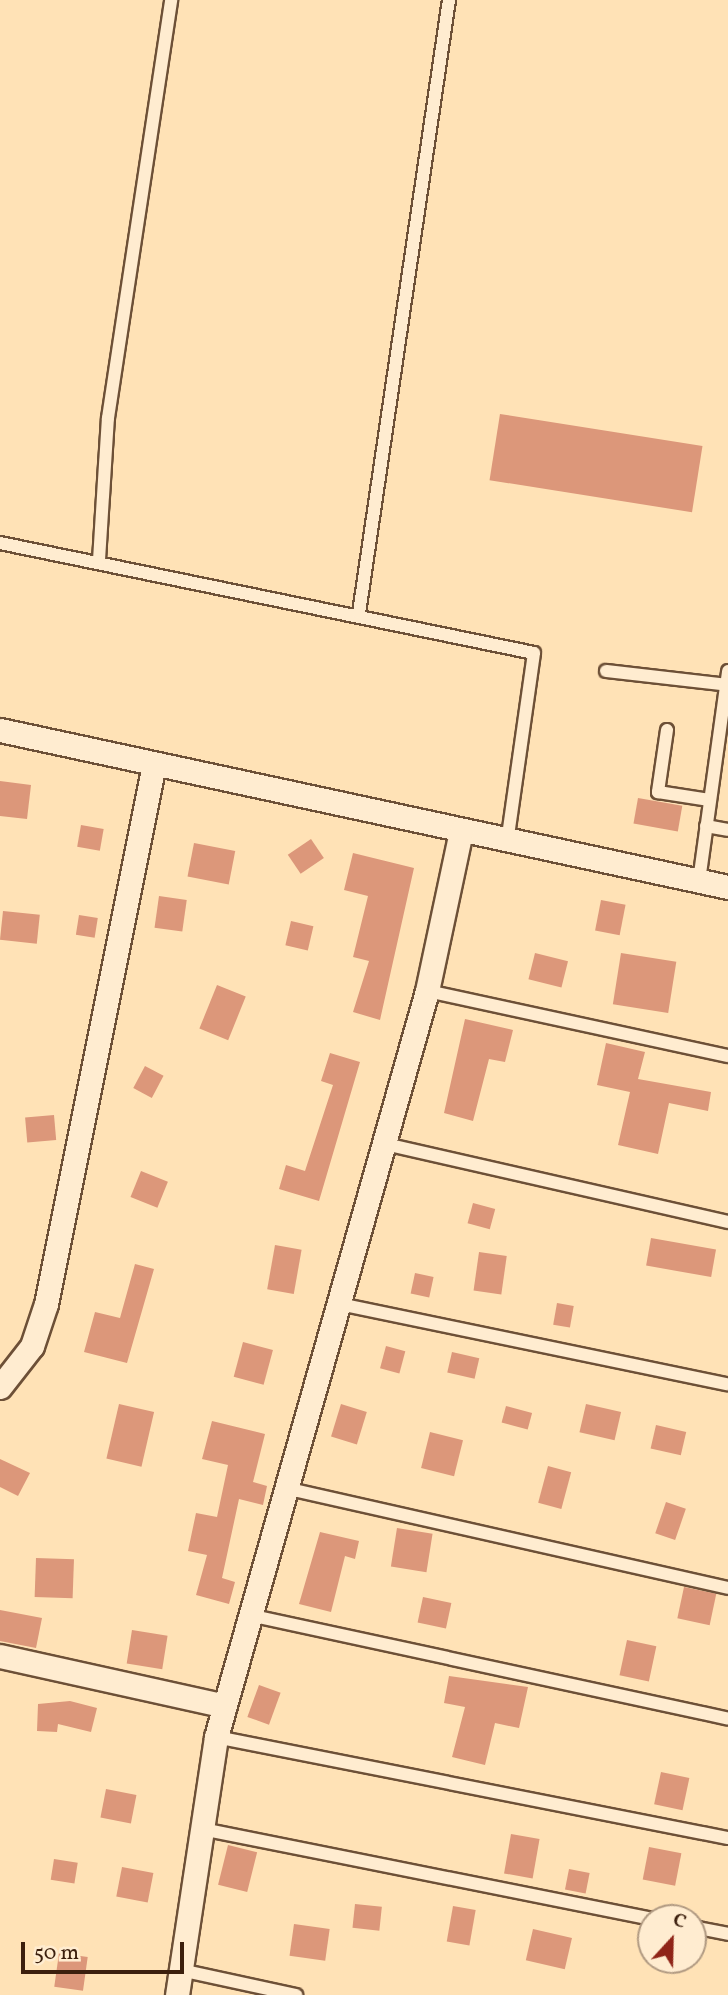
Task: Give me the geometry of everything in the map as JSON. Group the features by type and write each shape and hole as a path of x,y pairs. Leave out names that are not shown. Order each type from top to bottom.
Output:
{"street":[{"path":"0,730 507,842 728,887"},
{"path":"0,1387 32,1346 46,1304 154,764"},
{"path":"177,1995 216,1737 249,1615 289,1489 427,991 461,831"},
{"path":"0,1656 225,1706"}],"lane":[{"path":"99,560 108,418 171,0"},
{"path":"359,613 449,0"},
{"path":"0,544 99,560 359,613 534,653 507,842"},
{"path":"606,671 727,685"},
{"path":"699,881 728,671"},
{"path":"667,730 659,792 709,800"},
{"path":"706,826 728,830"},
{"path":"427,991 728,1056"},
{"path":"384,1143 728,1222"},
{"path":"340,1304 728,1384"},
{"path":"289,1489 728,1588"},
{"path":"249,1615 728,1719"},
{"path":"216,1737 728,1838"},
{"path":"202,1829 637,1916"},
{"path":"707,1930 728,1934"},
{"path":"180,1970 296,1995"}],"building":[{"path":"500,414 702,446 692,512 490,480"},
{"path":"0,781 31,785 27,819 0,816"},
{"path":"638,798 682,806 678,831 633,824"},
{"path":"81,825 104,829 100,851 77,847"},
{"path":"311,839 324,858 301,874 288,855"},
{"path":"194,843 235,851 229,884 188,876"},
{"path":"353,853 414,868 380,1020 353,1012 369,961 353,957 368,896 344,890"},
{"path":"159,896 187,900 182,932 155,928"},
{"path":"601,900 626,905 620,935 595,930"},
{"path":"3,911 40,915 37,944 0,940"},
{"path":"79,915 98,918 95,938 76,935"},
{"path":"291,921 313,926 308,951 285,945"},
{"path":"535,953 568,961 561,987 528,979"},
{"path":"621,953 676,962 668,1013 613,1004"},
{"path":"217,985 246,997 228,1040 199,1029"},
{"path":"465,1019 513,1030 505,1062 489,1059 473,1121 444,1113"},
{"path":"606,1043 645,1052 638,1079 711,1092 708,1111 669,1103 658,1154 618,1145 630,1092 597,1085"},
{"path":"330,1053 360,1062 319,1201 279,1189 286,1165 305,1171 333,1085 321,1081"},
{"path":"145,1066 164,1076 152,1098 133,1088"},
{"path":"54,1115 56,1140 27,1142 25,1118"},
{"path":"141,1171 168,1182 157,1208 131,1197"},
{"path":"473,1203 495,1209 490,1229 468,1223"},
{"path":"651,1238 716,1249 711,1277 646,1266"},
{"path":"275,1245 302,1250 294,1294 267,1289"},
{"path":"479,1252 507,1256 501,1295 474,1291"},
{"path":"135,1264 154,1269 127,1363 84,1352 95,1312 120,1318"},
{"path":"415,1273 434,1277 429,1297 411,1294"},
{"path":"557,1303 574,1306 570,1328 553,1325"},
{"path":"243,1342 273,1350 264,1385 234,1377"},
{"path":"386,1346 405,1351 399,1373 380,1368"},
{"path":"452,1352 479,1358 475,1379 447,1372"},
{"path":"119,1404 154,1412 141,1467 106,1459"},
{"path":"341,1404 367,1412 357,1444 331,1437"},
{"path":"586,1404 621,1412 615,1440 579,1432"},
{"path":"506,1406 532,1413 528,1429 502,1422"},
{"path":"212,1421 265,1434 253,1482 267,1486 263,1505 239,1499 222,1578 235,1582 229,1604 196,1595 207,1555 188,1551 196,1513 217,1517 228,1465 202,1459"},
{"path":"656,1425 686,1432 681,1455 651,1448"},
{"path":"430,1432 463,1440 454,1476 421,1468"},
{"path":"0,1459 30,1473 18,1496 0,1487"},
{"path":"548,1466 571,1472 561,1509 538,1503"},
{"path":"666,1502 686,1509 675,1540 655,1533"},
{"path":"397,1528 433,1534 426,1572 391,1567"},
{"path":"320,1532 359,1541 355,1559 345,1556 331,1612 299,1604"},
{"path":"36,1558 74,1559 73,1598 35,1597"},
{"path":"684,1587 716,1594 710,1625 677,1618"},
{"path":"423,1597 451,1603 446,1628 418,1622"},
{"path":"0,1610 42,1618 36,1648 0,1641"},
{"path":"132,1630 168,1636 162,1669 127,1664"},
{"path":"627,1640 656,1646 649,1681 620,1675"},
{"path":"449,1676 528,1687 519,1728 495,1723 485,1765 452,1757 465,1707 444,1703"},
{"path":"259,1685 281,1693 269,1725 247,1717"},
{"path":"70,1701 97,1708 91,1732 58,1724 57,1732 37,1731 38,1704"},
{"path":"661,1772 689,1778 683,1810 654,1804"},
{"path":"106,1789 136,1795 131,1823 100,1817"},
{"path":"511,1834 540,1839 533,1878 504,1873"},
{"path":"228,1845 257,1852 247,1892 218,1885"},
{"path":"649,1847 681,1853 675,1886 643,1879"},
{"path":"54,1859 78,1863 74,1883 51,1880"},
{"path":"122,1867 153,1873 148,1903 116,1896"},
{"path":"569,1869 590,1873 586,1894 565,1890"},
{"path":"355,1904 382,1907 379,1931 352,1928"},
{"path":"453,1906 476,1910 469,1945 447,1941"},
{"path":"294,1924 330,1929 325,1961 290,1956"},
{"path":"533,1929 572,1938 565,1969 526,1960"},
{"path":"59,1953 88,1957 83,1991 54,1987"}]}
